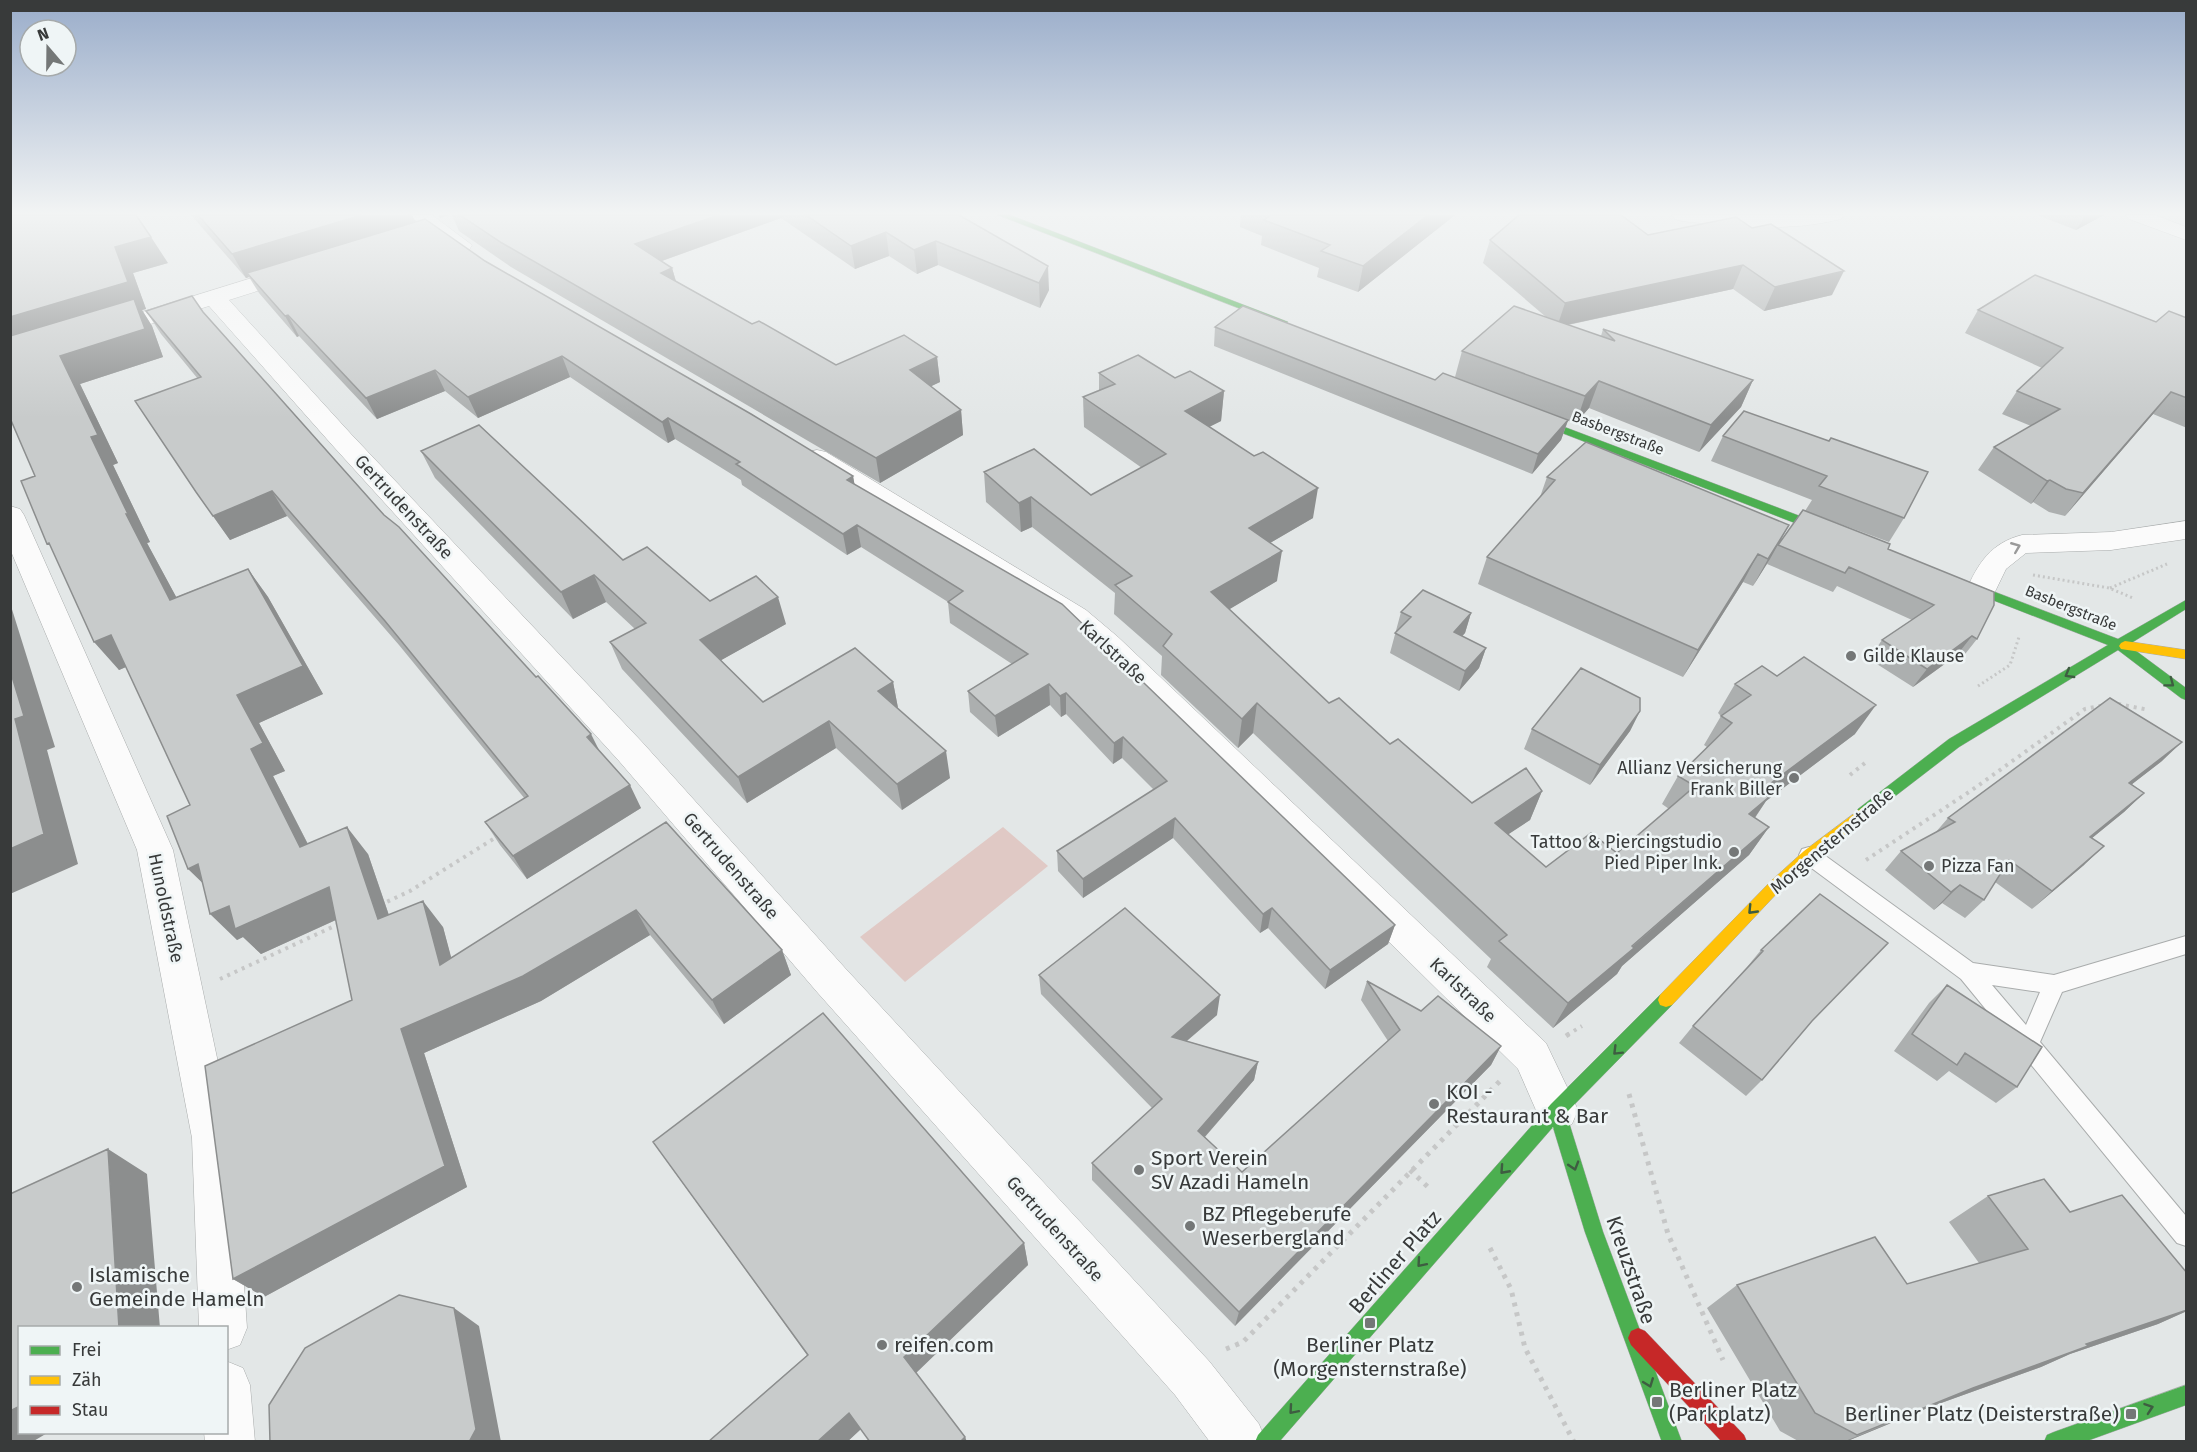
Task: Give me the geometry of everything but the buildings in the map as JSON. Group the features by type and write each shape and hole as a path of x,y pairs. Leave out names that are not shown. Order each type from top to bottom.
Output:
{"main road":[{"path":"1180,283 1296,327"},
{"name":"Basbergstraße","path":"1509,409 1849,539"},
{"name":"Basbergstraße","path":"1937,573 2120,645"},
{"name":"Morgensternstraße","path":"1557,1110 1629,1039 1776,885 1809,855 1954,743 2187,604"},
{"path":"2120,645 2187,655"},
{"path":"2120,645 2177,670"},
{"path":"2120,645 2187,695"},
{"name":"Berliner Platz","path":"1265,1442 1557,1110"},
{"name":"Kreuzstraße","path":"1557,1110 1594,1232 1672,1442"},
{"path":"1628,1328 1737,1442"},
{"path":"2054,1442 2187,1395"}],"street":[{"path":"90,336 260,283"},
{"name":"Gertrudenstraße","path":"214,297 350,449 631,752 831,980 1191,1378 1242,1442"},
{"name":"Karlstraße","path":"796,446 1075,617 1107,645 1532,1056 1557,1110"},
{"name":"Hunoldstraße","path":"10,515 155,850 213,1138 223,1326"},
{"path":"1981,591 1991,566 2009,548 2022,543 2110,540 2187,530"},
{"path":"228,1414 230,1442"}],"lane":[{"path":"1809,855 1968,972 2187,1234"},
{"path":"1968,972 2054,985 2187,945"},
{"path":"2028,1046 2054,985"}],"path":[{"path":"2109,588 2137,579 2176,560"},
{"path":"2032,575 2109,588 2171,614"},
{"path":"1840,878 1972,790 2085,709 2115,704 2147,709 2157,714"},
{"path":"377,906 410,891 500,834"},
{"path":"184,996 345,921"},
{"path":"1191,1378 1212,1355 1243,1342 1494,1085 1532,1056 1590,1022"},
{"path":"1628,1090 1668,1234 1725,1364"},
{"path":"1460,1219 1489,1244 1511,1289 1525,1348 1574,1442"}],"shaded area":[{"path":"1003,827 1048,866 905,982 860,937"}],"traffic: fast":[{"path":"1180,283 1283,322"},
{"path":"1522,414 1838,535"},
{"path":"1953,580 2120,645"},
{"path":"1863,813 1954,743 2186,604"},
{"path":"2120,645 2186,695"},
{"path":"1265,1442 1557,1110 1666,1000"},
{"path":"1557,1110 1594,1232 1672,1442"},
{"path":"2054,1442 2186,1395"}],"traffic: slow":[{"path":"2125,646 2186,655"},
{"path":"1666,1000 1776,885 1809,855 1863,813"}],"traffic: jam":[{"path":"1638,1338 1737,1442"}],"place":[{"name":"Gilde Klause","path":"1851,656"},
{"name":"Allianz Versicherung Frank Biller","path":"1794,778"},
{"name":"Tattoo & Piercingstudio Pied Piper Ink.","path":"1734,852"},
{"name":"Pizza Fan","path":"1929,866"},
{"name":"KOI - Restaurant & Bar","path":"1434,1104"},
{"name":"Sport Verein SV Azadi Hameln","path":"1139,1170"},
{"name":"BZ Pflegeberufe Weserbergland","path":"1190,1226"},
{"name":"Islamische Gemeinde Hameln","path":"77,1287"},
{"name":"Berliner Platz (Morgensternstraße)","path":"1370,1323"},
{"name":"reifen.com","path":"882,1345"},
{"name":"Berliner Platz (Parkplatz)","path":"1657,1402"},
{"name":"Berliner Platz (Deisterstraße)","path":"2131,1414"}]}
